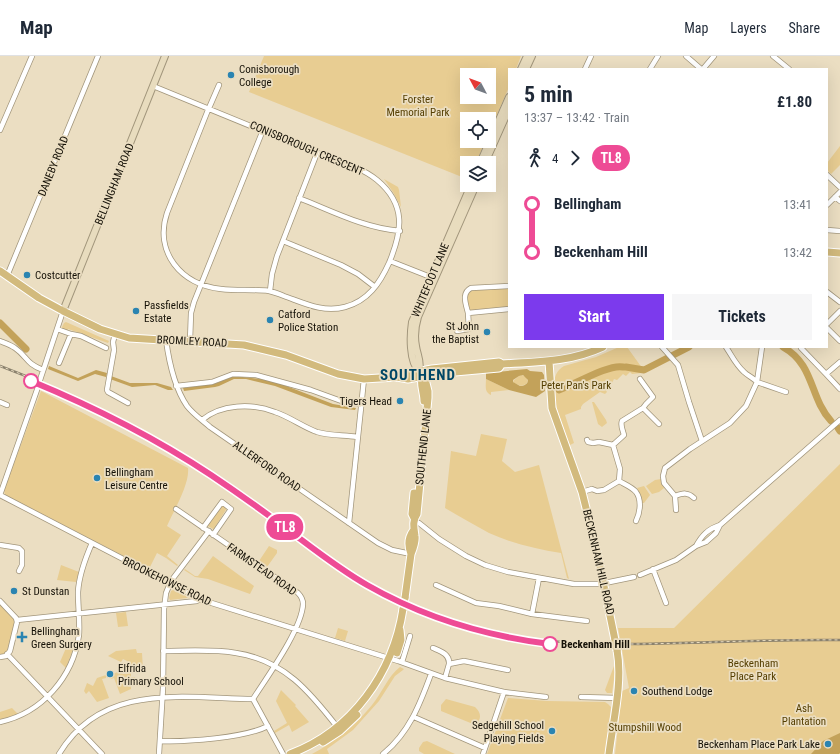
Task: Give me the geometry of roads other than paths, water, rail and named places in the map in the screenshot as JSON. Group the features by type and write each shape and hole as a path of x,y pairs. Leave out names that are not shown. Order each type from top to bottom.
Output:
{"main road":[{"path":"828,252 840,253"},
{"name":"BROMLEY ROAD","path":"0,271 39,298 63,311 115,334 129,338 230,343 252,346 286,355 338,374 364,379 396,377 403,379 420,374 499,368 502,364 551,361 579,356 591,350"},
{"name":"BECKENHAM HILL ROAD","path":"551,361 554,367 550,375 552,408 582,492 604,583 617,650 619,670 610,754"},
{"path":"536,362 550,375"},
{"name":"SOUTHEND LANE","path":"302,754 324,742 338,729 367,696 392,659 400,630 415,536 413,531 414,520 412,514 425,406 424,395 420,382 420,374"},
{"name":"SOUTHEND LANE","path":"290,754 338,729"}],"street":[{"path":"0,130 32,56"},
{"name":"DANEBY ROAD","path":"8,276 98,56"},
{"name":"BELLINGHAM ROAD","path":"63,311 165,56"},
{"path":"521,68 527,56"},
{"path":"526,68 532,56"},
{"path":"585,68 591,56"},
{"path":"651,68 658,56"},
{"path":"686,56 701,68"},
{"path":"703,68 714,56"},
{"path":"773,56 788,68"},
{"name":"CONISBOROUGH CRESCENT","path":"154,86 209,108 263,130 317,153 366,172 382,184 391,195 396,206 400,219 400,231 383,277 367,296 344,308 316,308 270,291 220,289 201,284 174,266 167,254 163,235 164,221 209,108 219,85"},
{"path":"483,156 508,99"},
{"path":"488,156 508,111"},
{"path":"190,341 192,308 263,130"},
{"path":"270,291 272,274 283,241 317,153"},
{"path":"828,176 840,188"},
{"name":"WHITEFOOT LANE","path":"433,278 468,192"},
{"name":"WHITEFOOT LANE","path":"420,374 416,368 411,347 411,329 414,316 473,192"},
{"path":"828,204 840,192"},
{"path":"835,197 840,201"},
{"path":"299,198 366,225 400,231"},
{"path":"828,230 840,231"},
{"path":"283,241 341,265 358,274 376,287"},
{"path":"390,261 433,278"},
{"path":"457,331 468,329 468,313 465,295 469,288 508,286"},
{"path":"828,294 840,302"},
{"path":"468,313 508,309"},
{"path":"0,495 63,311"},
{"path":"828,323 840,311"},
{"path":"57,329 81,336 106,348"},
{"path":"828,329 840,341"},
{"path":"59,363 71,334"},
{"path":"115,334 113,342 114,350 107,390 128,403"},
{"name":"ALLERFORD ROAD","path":"166,340 176,386 187,406 202,420 385,547 411,554"},
{"path":"0,341 14,346 21,352 30,364 43,370"},
{"path":"663,348 678,365 702,441"},
{"path":"727,348 741,370 757,382 786,392"},
{"path":"676,510 675,496 666,487 663,476 665,468 730,423 746,406 757,382 762,348"},
{"path":"801,348 840,389"},
{"path":"826,374 840,362"},
{"path":"176,386 212,382 233,374 256,375 311,390 344,402 362,404"},
{"path":"349,523 364,379"},
{"path":"613,445 624,435 624,431 621,426 622,421 643,408 653,397 640,379"},
{"path":"0,402 8,405"},
{"path":"202,420 205,417 234,406 256,407 276,412 318,432 357,437"},
{"path":"643,408 659,424"},
{"path":"641,574 676,560 696,546 706,542 716,533 720,525 839,421"},
{"path":"587,440 588,442 599,442 613,445"},
{"path":"613,445 620,468 619,481"},
{"path":"582,492 592,489 597,491 604,490 619,481"},
{"path":"619,481 637,493 640,513 636,521"},
{"path":"675,496 684,493 690,494 694,498"},
{"name":"BROOKEHOWSE ROAD","path":"0,495 199,599 402,662 445,678 504,692 546,696"},
{"path":"203,528 221,502 231,507 213,535"},
{"name":"FARMSTEAD ROAD","path":"176,509 300,595 303,604 296,629 253,699"},
{"path":"414,520 450,547 485,565 508,572 574,584 604,583 634,577"},
{"path":"158,754 163,697 164,604 170,583 209,531"},
{"path":"0,722 13,719 28,712 48,697 60,683 72,662 78,641 78,592 80,577 92,543"},
{"path":"0,545 19,548 22,551 22,564 19,571"},
{"path":"654,569 666,603"},
{"path":"532,614 539,578"},
{"path":"436,584 476,603 499,606 532,614 587,621"},
{"path":"17,620 197,601 199,599"},
{"path":"0,601 17,620"},
{"path":"0,657 10,651 17,620"},
{"path":"402,662 410,636"},
{"path":"433,648 444,653 449,660 445,678"},
{"path":"163,651 236,652 274,665 303,686 338,729"},
{"path":"7,654 102,754"},
{"path":"449,664 464,661 508,670"},
{"path":"383,754 390,752 414,717 431,674"},
{"path":"483,754 504,692"},
{"path":"59,754 78,730 97,715 116,706 137,699 163,697 253,699 283,754"},
{"path":"580,697 617,698"},
{"path":"414,717 485,748"},
{"path":"160,741 178,741 242,734 256,732 268,726"}],"waterway":[{"path":"0,323 26,349"},
{"path":"626,367 644,370 687,348"},
{"path":"784,348 793,354 801,363 824,412 831,421"},
{"path":"559,390 600,372 617,367 623,367"}],"railway":[{"path":"0,366 59,390 146,433 228,483 319,551 364,581 408,604 439,616 492,632 512,636 575,643 638,644 840,640"}],"train":[{"name":"TL8","path":"31,381 108,416 210,474 241,495 338,567 384,594 418,611 470,628 515,639 550,644"}],"place":[{"name":"Conisborough College","path":"231,75"},
{"name":"Costcutter","path":"27,275"},
{"name":"Passfields Estate","path":"136,311"},
{"name":"Catford Police Station","path":"270,320"},
{"name":"St John the Baptist","path":"487,332"},
{"name":"Tigers Head","path":"400,401"},
{"name":"Bellingham Leisure Centre","path":"97,478"},
{"name":"St Dunstan","path":"14,591"},
{"name":"Bellingham Green Surgery","path":"22,637"},
{"name":"Beckenham Hill","path":"550,644"},
{"name":"Elfrida Primary School","path":"110,674"},
{"name":"Southend Lodge","path":"634,691"},
{"name":"Sedgehill School Playing Fields","path":"552,731"},
{"name":"Beckenham Place Park Lake","path":"828,744"}],"district":[{"name":"SOUTHEND","path":"418,375"}],"park label":[{"name":"Forster Memorial Park","path":"418,105"},
{"name":"Peter Pan's Park","path":"576,385"},
{"name":"Beckenham Place Park","path":"753,669"},
{"name":"Ash Plantation","path":"804,714"},
{"name":"Stumpshill Wood","path":"645,727"}]}
